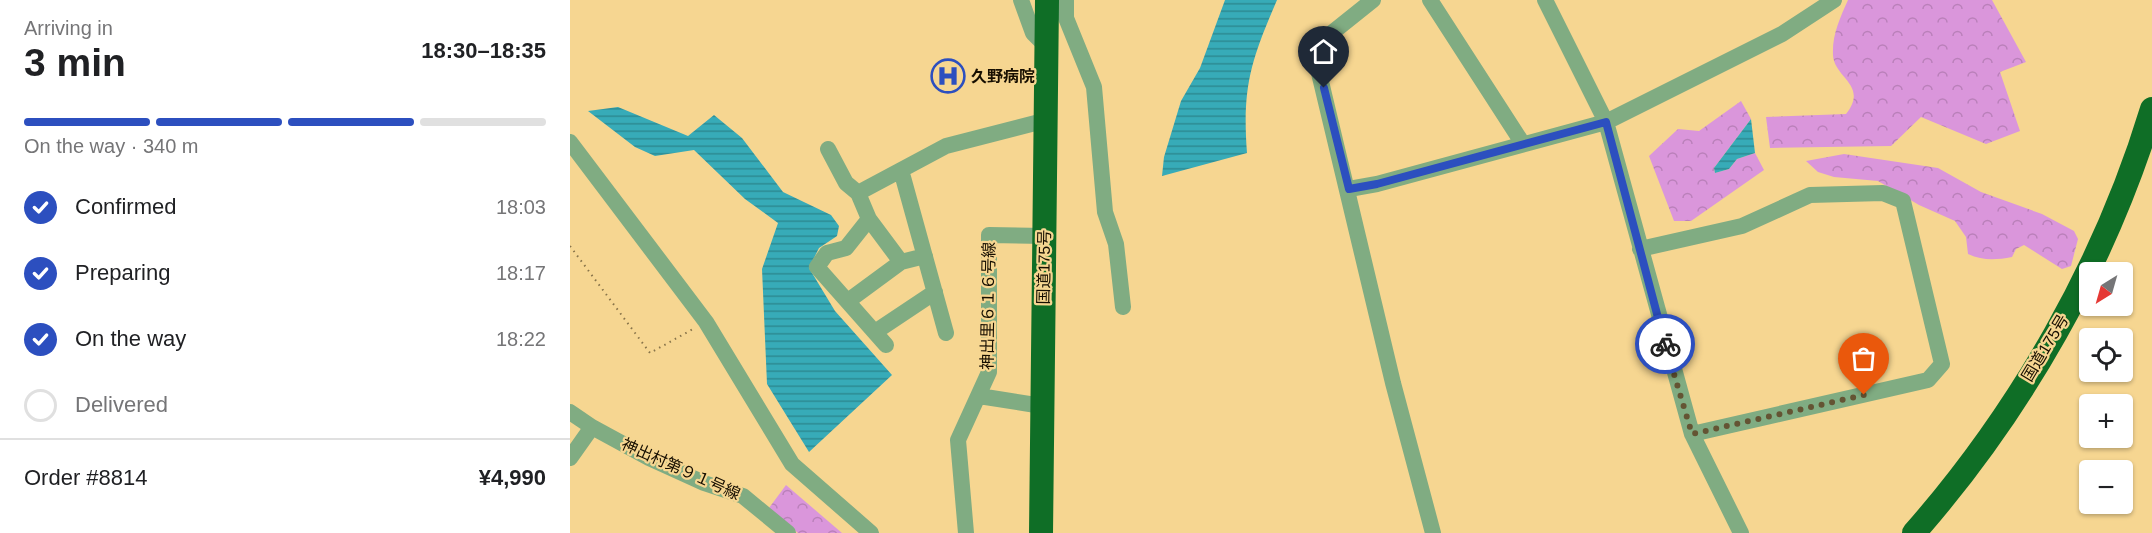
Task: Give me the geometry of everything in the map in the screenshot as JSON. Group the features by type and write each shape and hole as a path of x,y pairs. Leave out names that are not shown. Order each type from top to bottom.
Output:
{"highway":[{"name":"国道175号","path":"1041,533 1047,0"},
{"name":"国道175号","path":"1914,533 1971,463 2030,376 2065,315 2116,208 2152,108"}],"street":[{"path":"1021,0 1033,33 1046,46"},
{"path":"1066,0 1066,18 1094,87 1105,212 1116,244 1123,307"},
{"path":"1373,0 1313,48 1349,189 1393,383 1433,533"},
{"path":"1430,0 1523,144"},
{"path":"1545,0 1606,122 1692,434 1741,533"},
{"path":"1349,189 1377,184 1606,122 1782,34 1834,0"},
{"path":"858,193 946,146 1047,120"},
{"path":"570,142 578,162 642,234 706,322 792,464 871,533"},
{"path":"828,149 846,183 858,193 869,219 901,262"},
{"path":"901,170 946,333"},
{"path":"1640,249 1742,226 1810,195 1883,193 1903,201 1942,364 1928,380 1692,434"},
{"path":"869,219 846,248 827,253 817,267 881,338 935,292"},
{"name":"神出里６１６号線","path":"966,533 957,440 989,372 989,235 1045,236"},
{"path":"848,301 901,262 925,256"},
{"path":"979,396 1042,406"},
{"name":"神出村第９１号線","path":"570,412 592,428 667,466 743,496 788,533"},
{"path":"570,458 592,428"}],"path":[{"path":"570,246 651,353 706,322"}],"green space":[{"path":"1848,0 1992,0 2026,62 2000,72 2020,131 1986,144 1921,117 1891,146 1770,148 1766,117 1846,114 1852,104 1854,96 1852,89 1835,63 1833,55 1835,34"},
{"path":"1741,101 1751,119 1714,168 1715,173 1729,169 1737,159 1755,153 1764,170 1691,221 1674,221 1649,156 1678,129 1699,131"},
{"path":"1844,154 1938,168 1981,192 2042,214 2074,231 2078,239 2071,266 2062,269 2024,245 2016,249 2012,257 2000,259 1979,258 1968,254 1966,237 1955,221 1919,205 1878,181 1834,177 1818,172 1806,161"},
{"path":"786,485 842,533 798,533 769,508"}],"water":[{"path":"1225,0 1277,0 1250,74 1246,110 1247,153 1162,176 1164,157 1181,101 1200,68"},
{"path":"618,107 688,136 714,115 742,138 783,192 831,215 839,226 837,236 819,248 809,268 835,311 892,375 809,452 767,384 762,269 778,223 745,199 694,150 655,156 635,147 588,111"},
{"path":"1751,119 1755,153 1737,159 1729,169 1715,173 1714,168"}],"way so far":[{"path":"1665,344 1692,434 1864,395"}],"place":[{"name":"久野病院","path":"948,76"}],"route":[{"path":"1324,88 1349,189 1377,184 1606,122 1665,344"}]}
